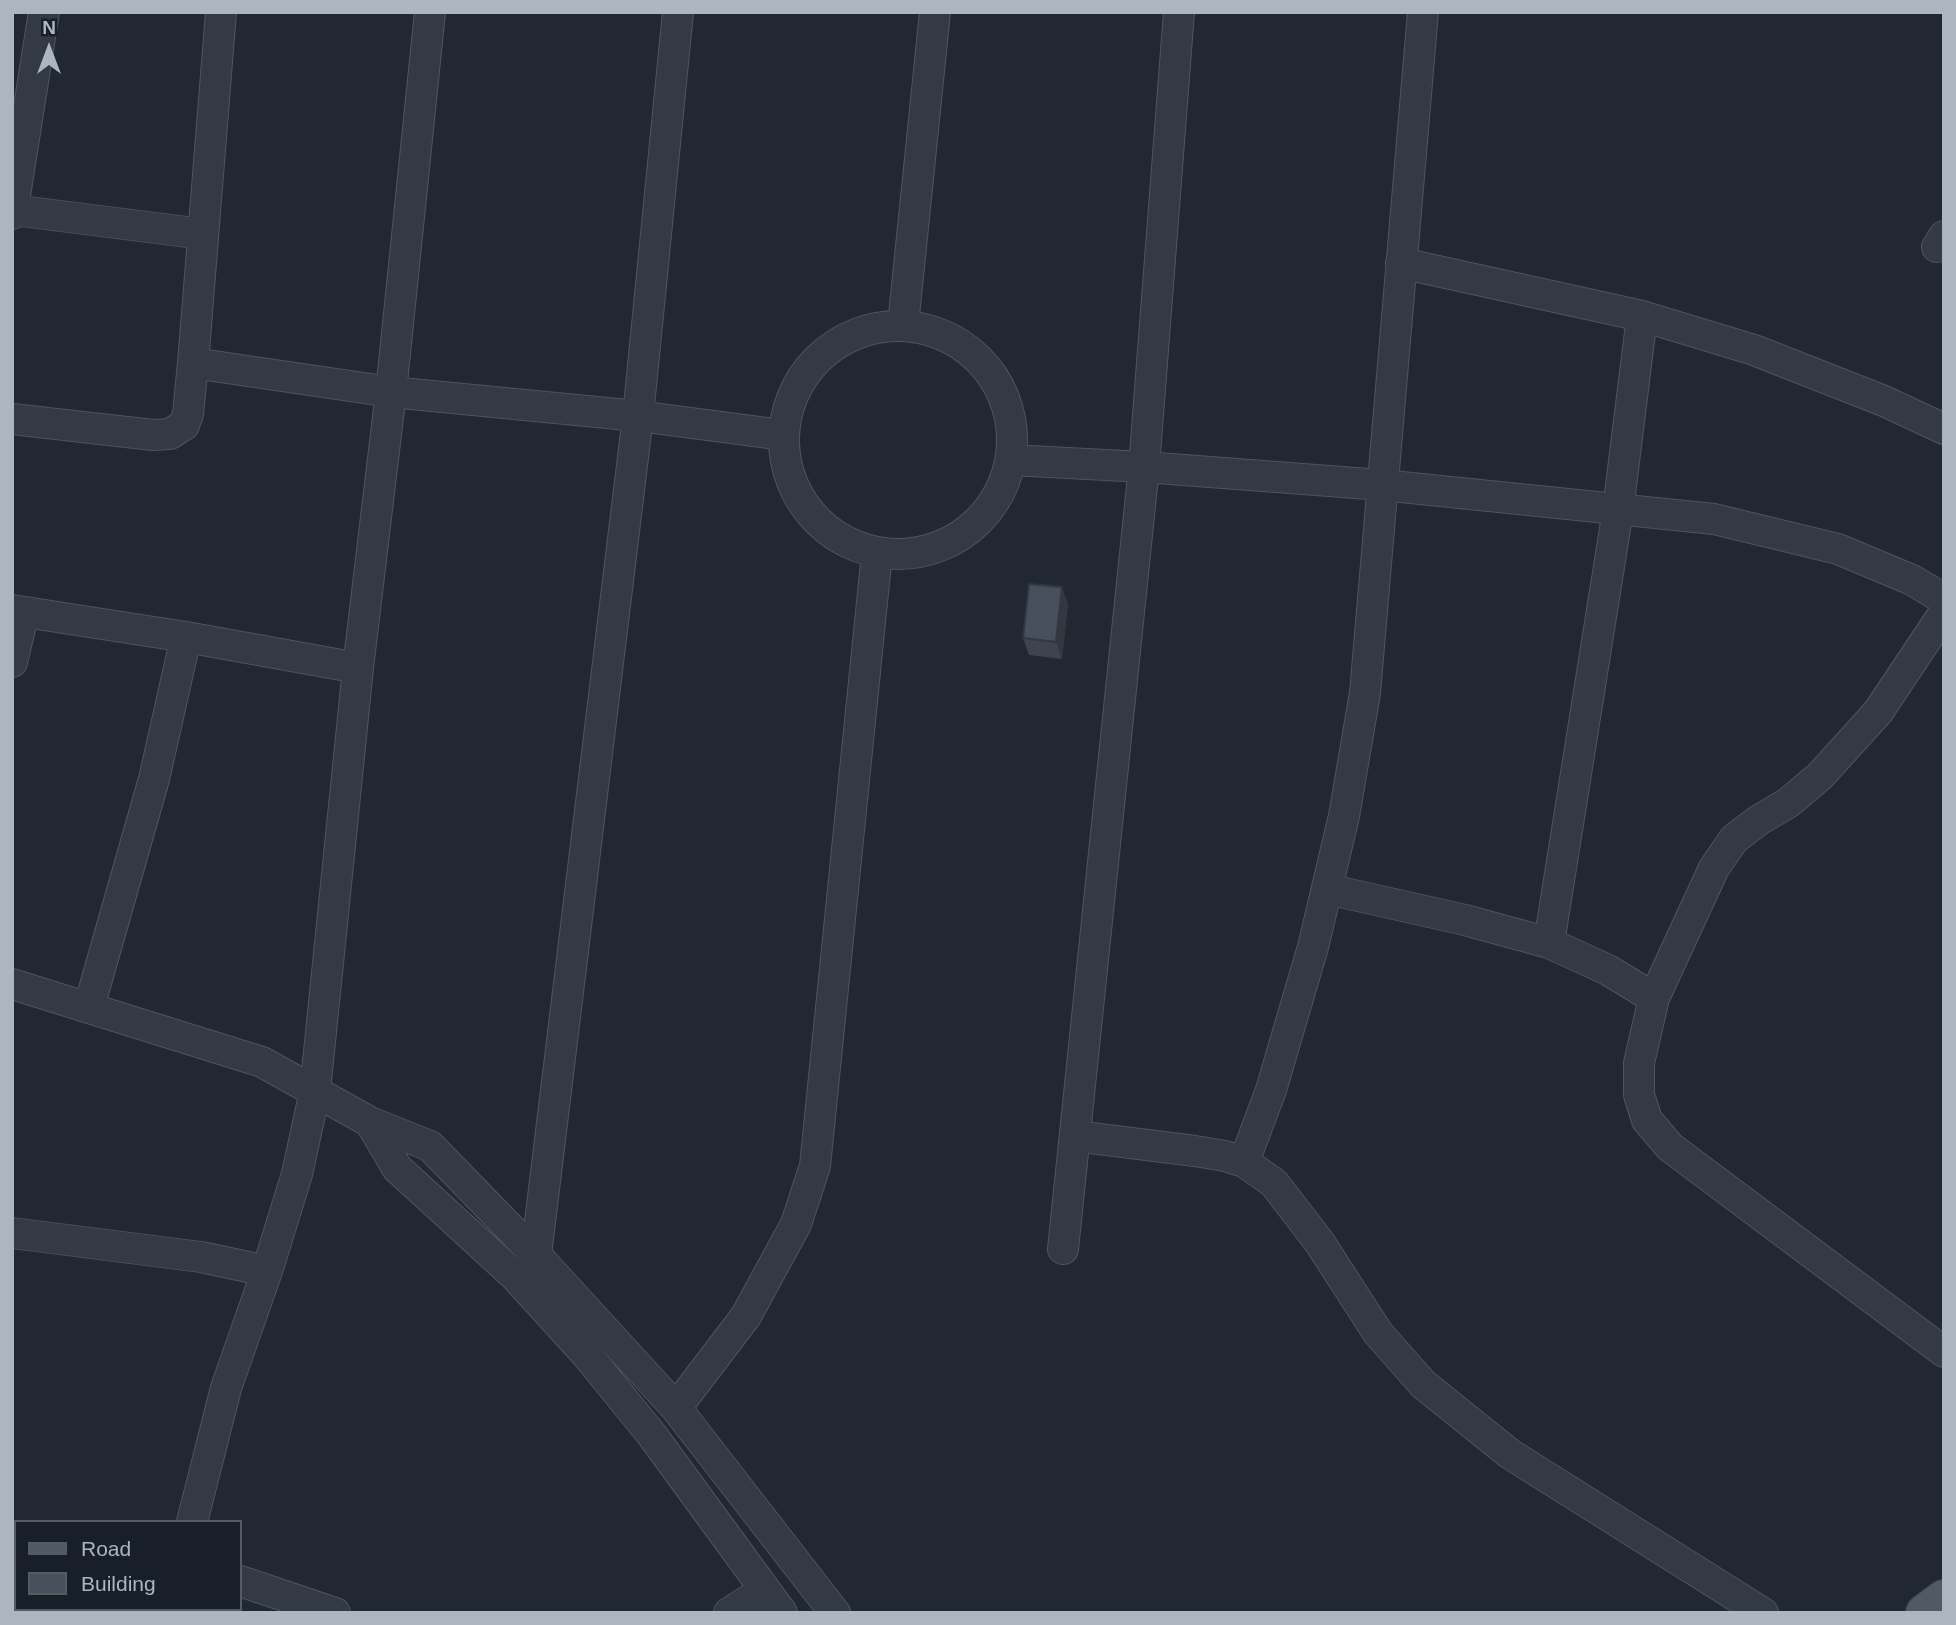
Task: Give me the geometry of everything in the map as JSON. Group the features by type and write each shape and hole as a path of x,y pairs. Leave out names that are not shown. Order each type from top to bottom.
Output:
{"main road":[{"path":"1925,1613 1944,1599"}],"street":[{"path":"44,12 13,212 202,234"},
{"path":"12,419 153,435 170,434 184,425 188,414 193,363 221,12"},
{"path":"193,1520 226,1388 297,1174 315,1091 430,12"},
{"path":"536,1255 638,416 678,12"},
{"path":"903,325 935,12"},
{"path":"1063,1250 1144,467 1180,12"},
{"path":"1244,1162 1271,1090 1313,947 1344,816 1365,692 1423,12"},
{"path":"1401,263 1642,316 1754,350 1884,401 1944,429"},
{"path":"1549,943 1618,510 1642,316"},
{"path":"903,325 942,334 975,355 999,385 1012,421 1011,460 999,494 978,522 948,543 913,554 877,553 846,542 819,523 798,498 786,467 783,435 790,399 808,368 835,344 868,329 903,325"},
{"path":"193,363 391,392 638,416 783,435"},
{"path":"1011,460 1382,485 1714,519 1838,549 1912,580 1944,599"},
{"path":"676,1408 746,1316 796,1224 815,1166 877,553"},
{"path":"12,662 18,611 186,637 358,668"},
{"path":"1944,613 1878,712 1820,776 1788,803 1734,839 1714,868 1654,998 1639,1063 1639,1096 1647,1120 1670,1147 1944,1352"},
{"path":"89,1007 154,779 186,637"},
{"path":"1327,889 1465,920 1549,943 1608,970 1654,998"},
{"path":"12,984 261,1062 370,1122 430,1146 536,1255 676,1408 835,1613"},
{"path":"370,1122 397,1168 515,1276 587,1355 652,1435 774,1602 729,1613"},
{"path":"1075,1136 1195,1151 1244,1162 1274,1183 1320,1242 1378,1333 1423,1384 1510,1454 1763,1613"},
{"path":"12,1233 201,1257 267,1271"},
{"path":"242,1582 335,1613"}],"building":[{"path":"1029,584 1062,587 1056,642 1023,638"}]}
